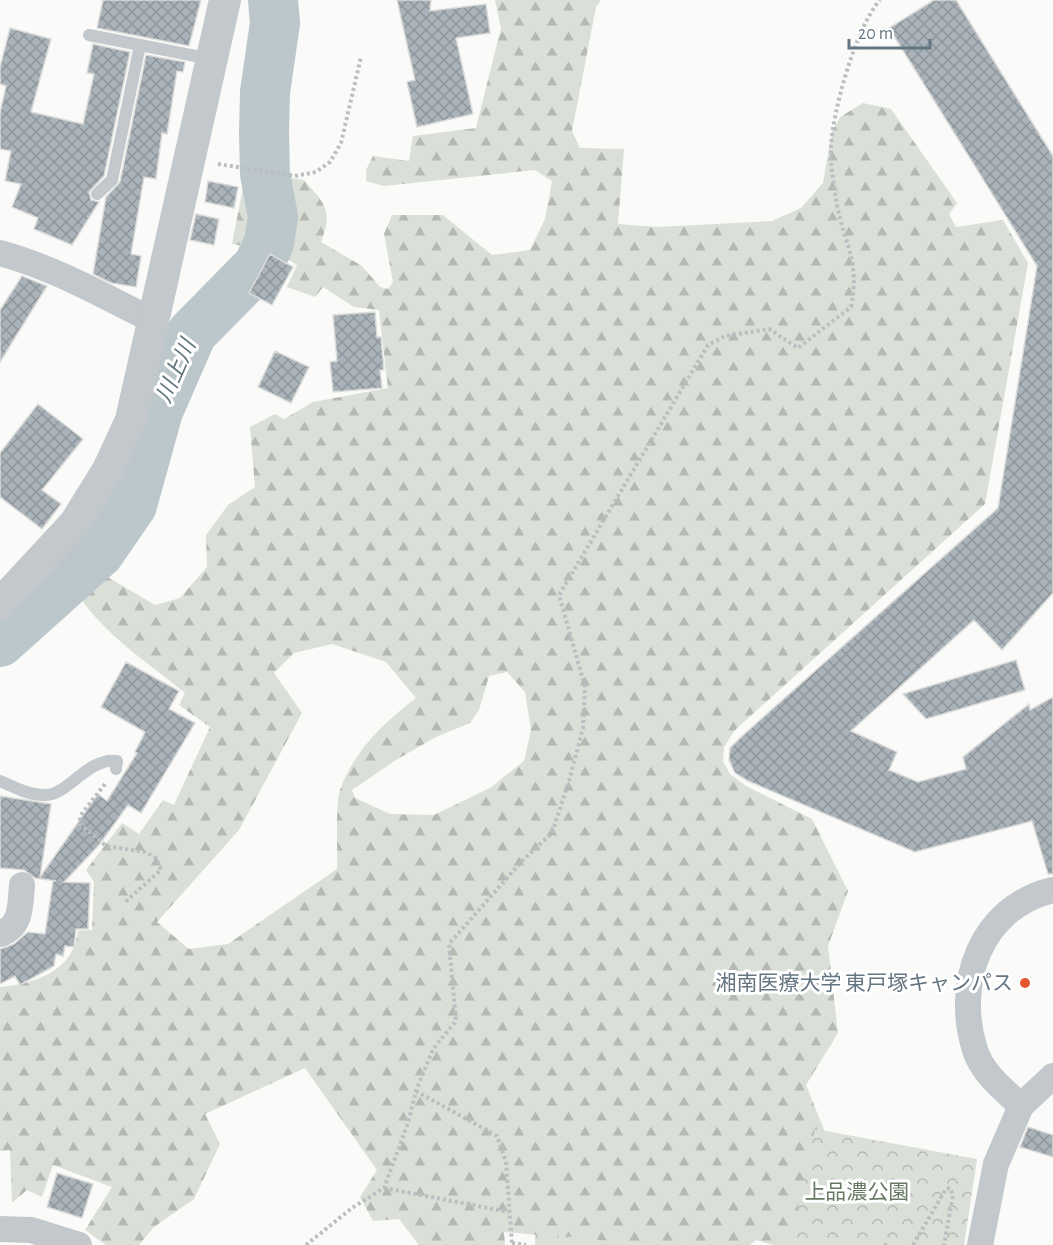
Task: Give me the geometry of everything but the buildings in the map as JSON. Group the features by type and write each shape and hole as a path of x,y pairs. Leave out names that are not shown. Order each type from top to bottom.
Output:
{"street":[{"path":"0,604 75,523 108,470 131,420 225,0"},
{"path":"0,254 55,272 154,321"},
{"path":"0,933 10,930 18,919 22,885"},
{"path":"1021,1106 994,1081 975,1052 966,1009 970,971 986,935 1005,914 1041,892 1053,890"},
{"path":"980,1245 996,1164 1021,1106 1053,1076"},
{"path":"0,1229 31,1230 79,1245"}],"lane":[{"path":"89,35 212,59"},
{"path":"97,194 112,180 140,45"},
{"path":"0,781 30,794 48,796 105,759 117,761 116,769"}],"path":[{"path":"306,1245 358,1204 384,1188 406,1135 416,1091 433,1049 456,1021 449,944 522,861 552,833 583,728 585,687 559,595 708,345 725,336 769,329 798,348 851,307 855,286 851,250 838,208 831,145 839,102 859,35 880,0"},
{"path":"190,160 295,176 316,172 330,162 341,143 361,57"},
{"path":"116,769 80,816 80,824 106,846 145,852 156,858 160,870 124,903"},
{"path":"416,1091 497,1136 506,1162 512,1244 524,1245"},
{"path":"384,1188 509,1212"},
{"path":"913,1245 946,1189 950,1188 953,1195 944,1245"}],"green space":[{"path":"495,0 601,0 596,7 572,131 580,148 624,149 618,224 656,227 772,221 801,208 823,183 832,132 840,117 863,103 891,109 957,203 949,214 956,227 1003,220 1028,263 985,504 734,731 724,747 723,761 730,774 746,786 812,819 848,891 828,946 838,1033 806,1085 850,1194 845,1245 774,1245 756,1240 750,1245 645,1245 504,1232 505,1245 419,1245 399,1219 373,1221 360,1197 377,1170 305,1068 205,1114 220,1144 194,1199 154,1227 139,1245 106,1245 85,1230 112,1187 53,1165 42,1197 27,1190 12,1203 10,1150 0,1151 0,987 27,982 51,972 69,956 78,931 92,930 94,882 86,870 122,823 139,834 163,800 174,805 210,727 179,705 185,693 109,631 83,602 73,586 94,569 155,605 180,598 207,567 206,535 228,505 255,487 250,427 275,414 284,419 313,402 388,388 379,310 354,307 323,287 315,297 287,287 297,265 279,253 232,244 246,172 304,180 325,208 325,231 321,242 362,266 380,287 388,289 393,282 384,234 392,215 443,215 492,255 530,250 545,219 552,181 535,170 384,186 366,181 366,170 373,156 409,161 413,136 476,128 501,28","holes":["332,644 386,662 416,698 392,717 361,750 346,776 338,797 337,869 228,944 189,949 157,922 239,830 302,713 274,673 294,653","507,672 525,692 531,730 524,761 490,788 434,815 390,814 355,798 352,790 396,760 436,737 470,723 479,710 489,676"]},
{"name":"上品濃公園","path":"815,1129 977,1159 964,1245 777,1245 791,1238"},
{"path":"535,1233 646,1245 535,1245"}],"waterway":[{"name":"川上川","path":"0,642 99,553 132,505 158,411 192,333 258,266 269,243 273,217 265,174 264,133 265,92 275,23 273,0"}],"place":[{"name":"湘南医療大学 東戸塚キャンパス","path":"1025,983"}]}
